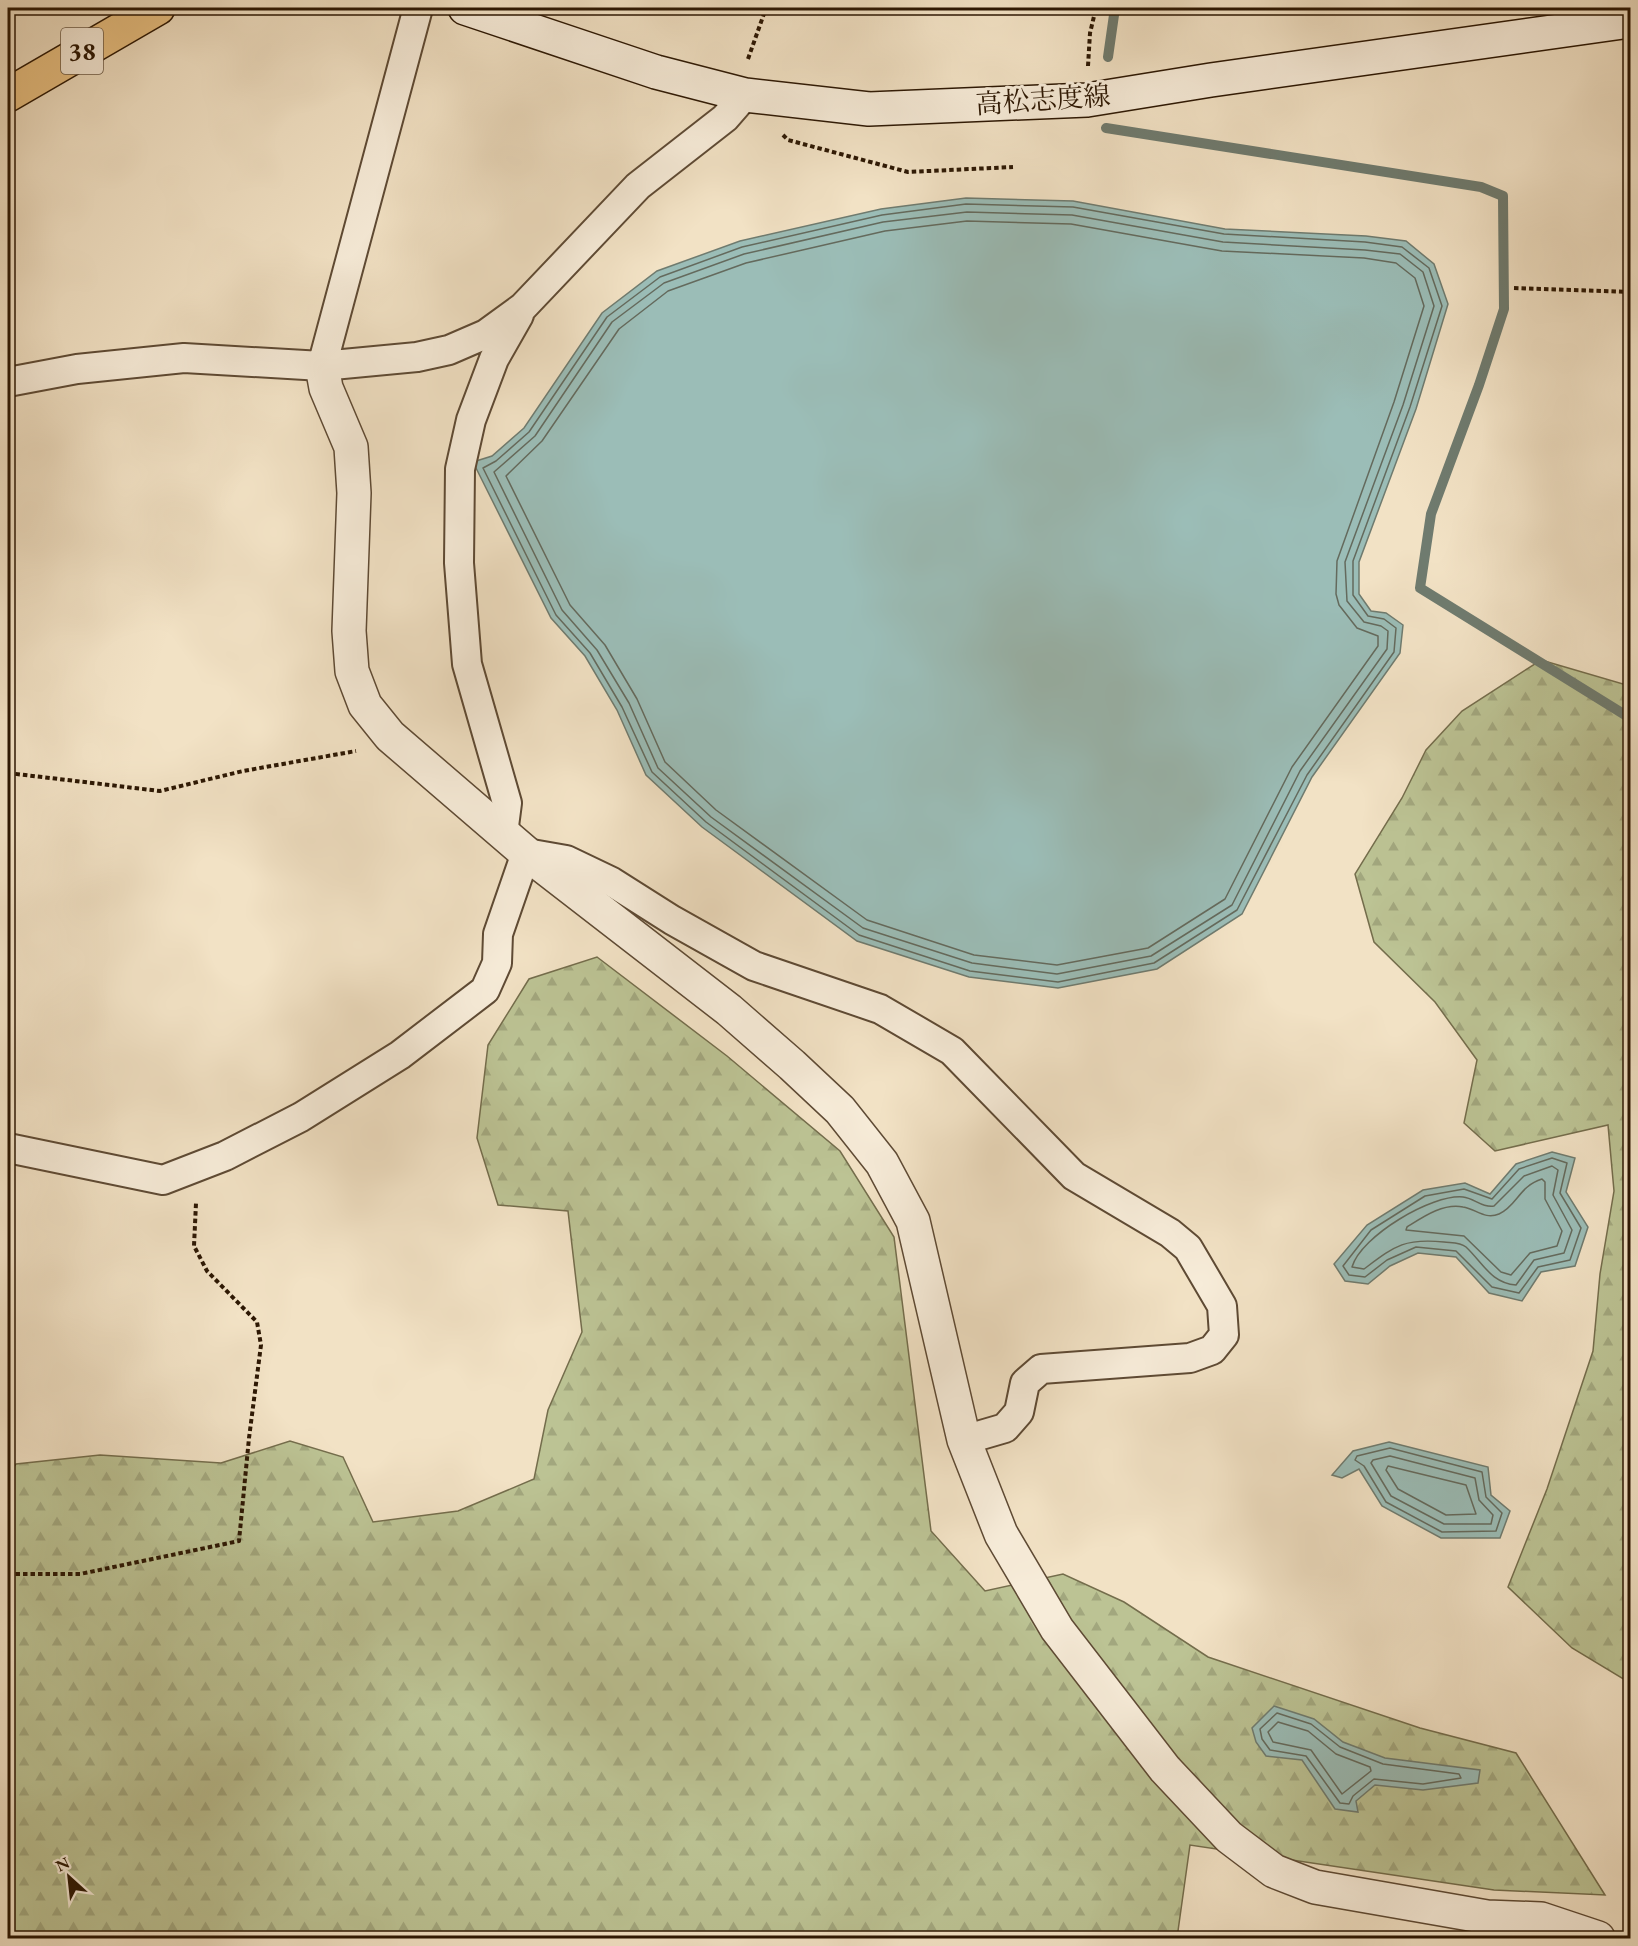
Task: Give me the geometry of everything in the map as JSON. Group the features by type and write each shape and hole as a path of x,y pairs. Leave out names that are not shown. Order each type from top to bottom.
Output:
{"main road":[{"name":"38","path":"8,95 145,11"}],"street":[{"path":"418,8 322,366 326,388 351,447 354,494 349,631 352,671 365,705 390,736 515,844 756,1034 840,1110 882,1162 913,1221 964,1440 1001,1534 1057,1629 1165,1769 1229,1837 1274,1871 1315,1887 1487,1917 1541,1919 1598,1938"},
{"name":"高松志度線","path":"465,8 656,72 745,95 869,109 1087,100 1211,80 1630,21"},
{"path":"8,382 77,369 184,358 322,366 417,357 449,350 486,334 523,307 638,186 725,118 745,95"},
{"path":"8,1148 163,1180 225,1156 311,1111 400,1055 485,990 497,963 498,934 515,844 507,803 467,664 459,564 460,469 471,420 494,359 523,307"},
{"path":"515,844 566,860 612,882 672,920 754,966 880,1009 952,1051 997,1101 1074,1176 1170,1233 1188,1248 1222,1306 1224,1335 1212,1350 1190,1358 1041,1369 1026,1383 1019,1412 1005,1428 964,1440"}],"path":[{"path":"745,95 747,61 766,8"},
{"path":"1087,100 1090,33 1096,8"},
{"path":"781,133 788,141 908,172 1013,167"},
{"path":"1514,288 1630,292"},
{"path":"8,773 160,791 243,771 361,750 390,736"},
{"path":"8,1574 80,1574 239,1541 261,1345 257,1322 207,1270 194,1246 198,1167"}],"green space":[{"path":"1541,660 1630,686 1630,1683 1572,1648 1508,1587 1547,1489 1593,1351 1600,1274 1614,1191 1608,1125 1495,1151 1464,1123 1477,1060 1435,1002 1374,942 1355,874 1402,798 1426,750 1462,711"},
{"path":"597,957 727,1056 840,1151 894,1237 931,1531 985,1591 1063,1574 1124,1602 1208,1657 1420,1728 1516,1753 1605,1895 1494,1890 1190,1845 1177,1938 8,1938 8,1475 16,1464 100,1455 221,1463 290,1441 343,1457 373,1522 458,1511 534,1479 548,1410 582,1332 568,1211 498,1205 477,1138 488,1045 529,979"}],"water":[{"path":"966,198 1073,201 1225,229 1366,236 1406,241 1434,264 1448,304 1416,409 1359,562 1359,594 1371,611 1386,613 1403,625 1400,653 1312,777 1242,914 1157,969 1058,988 969,977 857,941 702,827 646,775 617,710 585,656 551,618 473,462 492,456 524,428 602,313 657,271 740,241 881,209"},
{"path":"1552,1152 1575,1158 1566,1192 1588,1227 1575,1266 1541,1272 1522,1301 1489,1293 1456,1257 1418,1253 1390,1266 1368,1284 1345,1281 1334,1264 1367,1225 1423,1190 1465,1183 1490,1194 1516,1164"},
{"path":"1389,1442 1488,1467 1491,1495 1510,1511 1500,1538 1441,1538 1382,1506 1359,1469 1342,1478 1332,1475 1353,1451"},
{"path":"1274,1706 1314,1719 1343,1742 1385,1758 1480,1770 1478,1783 1423,1790 1375,1785 1356,1801 1358,1812 1335,1809 1302,1760 1266,1756 1256,1742 1252,1728"}],"waterway":[{"path":"1108,57 1115,8"},
{"path":"1106,128 1481,187 1503,196 1504,309 1479,385 1431,514 1420,588 1630,718"}]}
